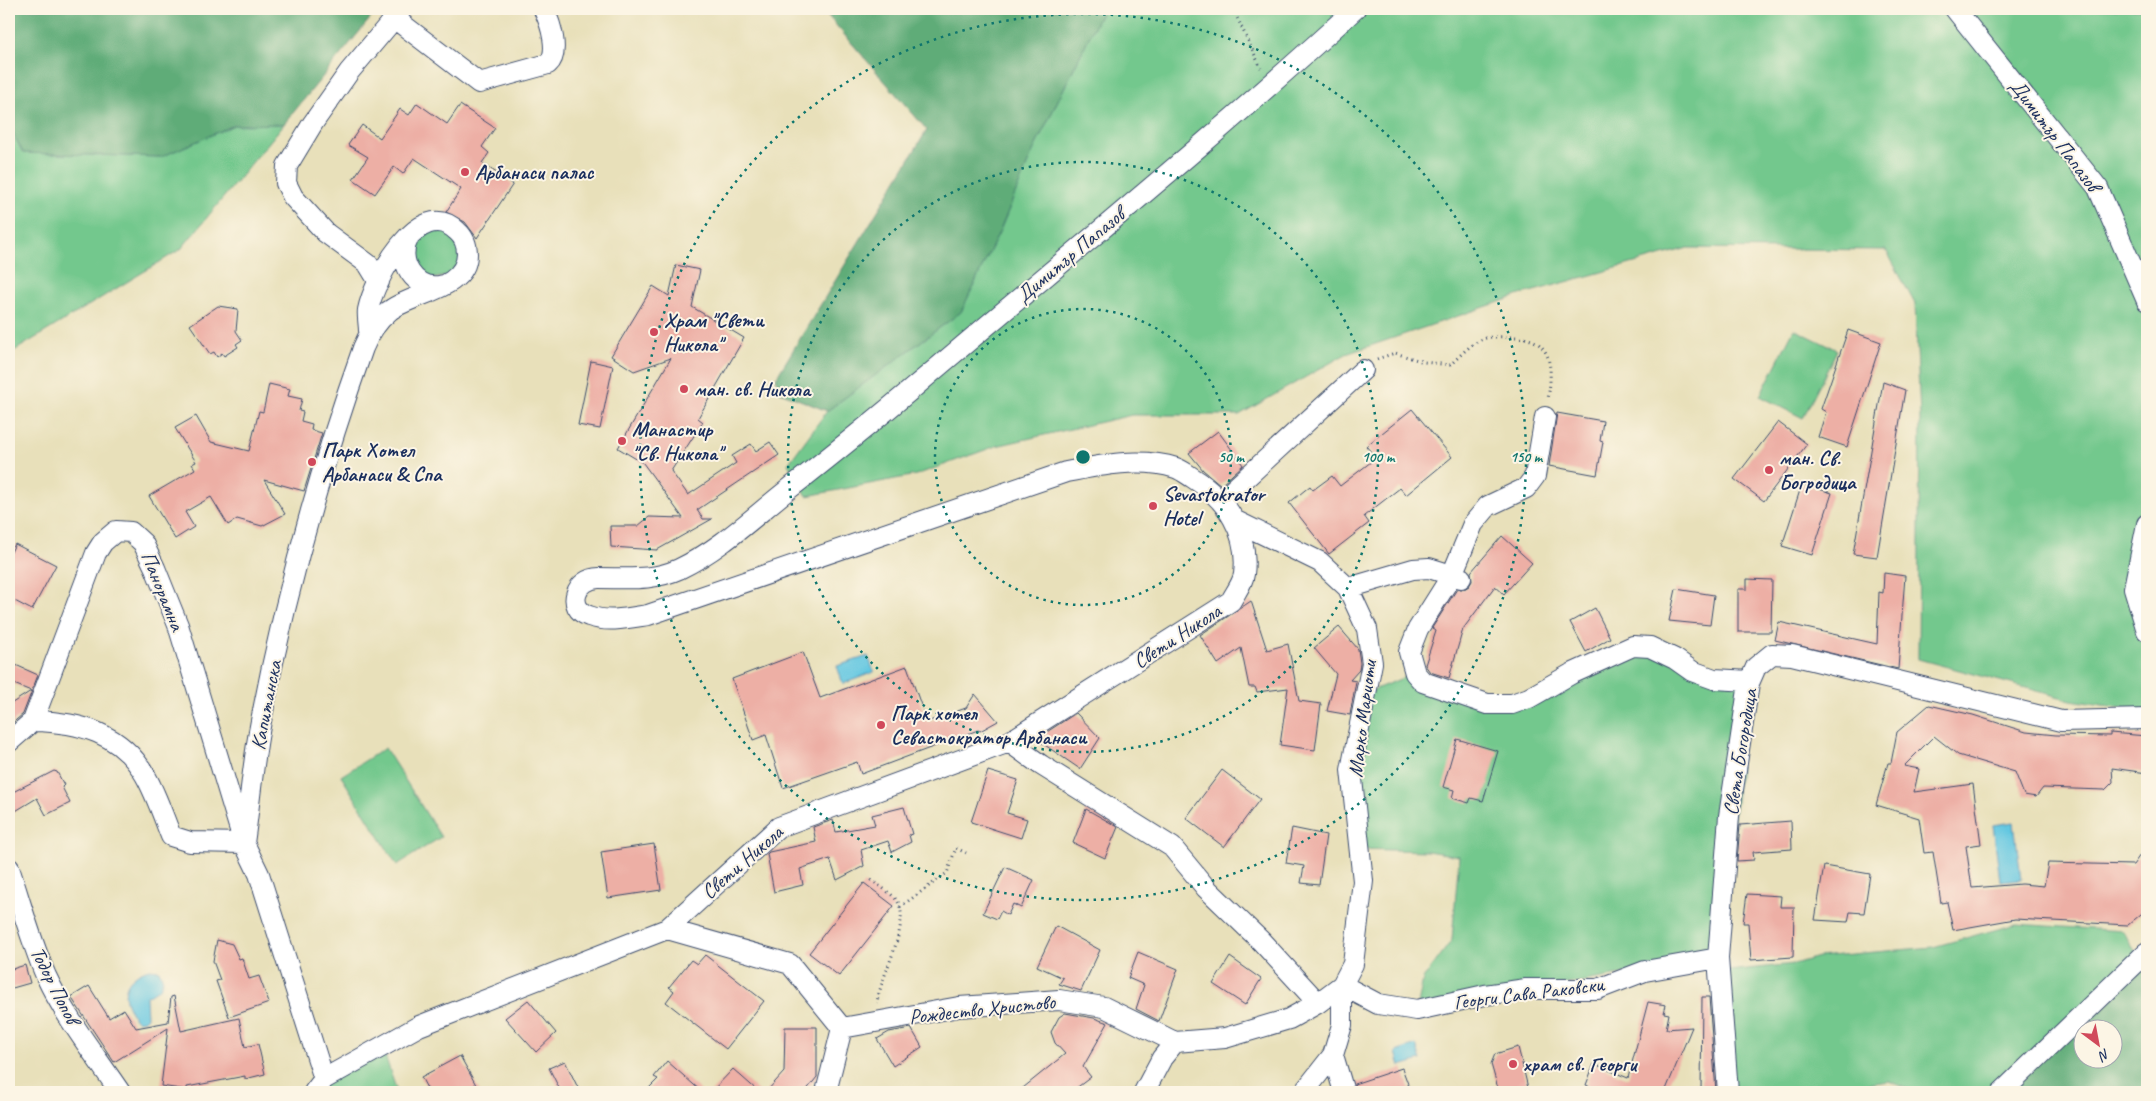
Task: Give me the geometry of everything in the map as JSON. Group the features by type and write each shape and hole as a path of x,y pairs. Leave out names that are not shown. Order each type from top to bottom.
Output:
{"street":[{"name":"Димитър Папазов","path":"780,497 877,418 1270,86 1355,9"},
{"name":"Димитър Папазов","path":"1955,9 2098,188 2147,301"},
{"path":"380,282 368,264 326,233 293,197 286,183 287,166 313,123 348,72 398,13 479,83 548,64 553,60 554,54 549,20 544,10"},
{"name":"Капитанска","path":"244,843 261,722 285,613 346,396 370,331 391,310 450,282 460,274 467,258 467,248 459,232 437,222 419,227 411,233 394,254 368,310 370,331"},
{"path":"411,233 406,242 404,254 405,264 410,274 418,281 429,285 440,286 450,282"},
{"path":"1222,500 1363,370"},
{"path":"1545,416 1535,476 1526,488 1488,506 1473,524 1456,576 1418,629 1409,652 1415,674 1424,682 1487,704 1512,704 1529,698 1572,674 1633,646 1650,647 1675,659 1692,671 1714,679 1750,681"},
{"name":"Свети Никола","path":"319,1085 419,1026 667,929 779,827 1009,742 1231,601 1244,576 1243,551 1234,520 1222,500 1177,468 1143,463 1104,464 1066,472 648,615 616,620 590,617 578,608 576,593 586,580 598,578 652,578 679,569 717,547 780,497"},
{"name":"Марко Мариоти","path":"1234,520 1320,562 1348,588 1367,629 1372,664 1351,770 1363,881 1353,964 1342,985"},
{"path":"2147,524 2134,588 2147,632"},
{"name":"Панорамна","path":"9,742 33,721 96,553 103,542 116,531 132,532 143,543 178,625 244,843"},
{"path":"1348,588 1413,569 1429,568 1456,576"},
{"name":"Света Богородица","path":"1728,1092 1718,958 1729,816 1750,681 1756,667 1772,654 1792,655 2061,721 2147,719"},
{"path":"33,721 58,722 91,729 123,746 145,775 171,836 190,842 244,843 259,874 319,1085"},
{"path":"1009,742 1041,765 1172,847 1206,888 1261,941 1318,1003"},
{"name":"Тодор Попов","path":"9,868 29,932 47,978 74,1024 120,1092"},
{"path":"667,929 790,964 842,1028 825,1092"},
{"path":"2002,1092 2147,952"},
{"name":"Георги Сава Раковски","path":"1342,985 1378,1004 1418,1010 1485,995 1526,990 1598,989 1645,971 1718,958"},
{"path":"1144,1092 1162,1058 1175,1042 1225,1038 1290,1019 1318,1003 1342,985"},
{"path":"1304,1092 1333,1055 1342,1025 1342,985"},
{"name":"Рождество Христово","path":"842,1028 874,1021 959,1008 1059,1000 1104,1007 1175,1042"},
{"path":"1333,1055 1344,1092"}],"path":[{"path":"1233,9 1270,86"},
{"path":"1363,370 1375,360 1395,353 1424,362 1450,365 1471,346 1484,339 1518,336 1531,339 1548,356 1552,373 1545,416"},
{"path":"900,907 947,873 956,848 966,853"},
{"path":"871,880 897,900 900,907 900,933 879,987 874,1021"}],"green space":[{"path":"9,9 378,9 284,124 234,125 161,157 23,153 9,125"},
{"path":"822,9 1103,9 1033,151 1001,228 961,312 827,411 780,392 776,378 927,130"},
{"path":"1103,9 2147,9 2147,712 2071,700 1918,659 1920,416 1915,304 1886,250 1688,248 1523,294 1346,354 1239,415 1132,415 996,446 916,475 807,496 788,464 827,411 961,312 1001,228 1033,151"},
{"path":"284,124 181,249 9,354 9,125 23,153 161,157 234,125"},
{"path":"419,227 459,232 460,274 418,281 406,243"},
{"path":"1794,329 1837,350 1803,418 1760,396"},
{"path":"1633,646 1750,681 1718,958 1417,1010 1423,979 1452,940 1459,856 1427,851 1359,849 1359,731 1368,692 1415,673 1512,704"},
{"path":"385,748 441,837 397,865 341,776"},
{"path":"2016,924 2123,931 2140,959 2079,1018 2074,1018 2074,1023 2002,1092 1916,1092 1889,1081 1805,1092 1729,1088 1719,972 1794,964 1818,957 1933,947"},
{"path":"2147,952 2147,1092 2002,1092 2074,1022 2074,1068 2124,1068 2124,1018 2079,1018"},
{"path":"382,1046 397,1092 314,1092"}],"water":[{"path":"868,656 874,672 843,684 837,666"},
{"path":"2014,822 2021,879 2000,881 1993,825"},
{"path":"149,969 159,970 163,980 160,988 146,997 147,1017 144,1020 138,1021 133,1016 126,1001 126,989 136,975"},
{"path":"1416,1045 1421,1060 1400,1066 1396,1052"}],"building":[{"name":"Арбанаси палас","path":"417,103 447,124 460,105 495,128 482,147 489,153 482,163 513,184 477,238 465,222 446,212 461,189 414,158 403,174 394,167 375,194 353,179 368,157 348,145 362,125 380,138 400,109 409,115"},
{"path":"676,265 700,270 692,307 744,338 698,418 703,422 671,471 688,495 736,463 732,456 751,444 756,451 770,442 779,455 697,510 703,519 712,519 657,550 611,547 610,526 638,526 649,517 683,518 643,463 618,448 671,358 634,371 611,356 653,286 669,296"},
{"path":"218,306 238,309 236,331 242,340 236,344 238,347 224,356 222,353 217,357 214,352 210,354 190,325"},
{"path":"1848,330 1881,342 1847,447 1818,437 1826,412 1821,409"},
{"path":"591,361 613,366 600,429 578,425"},
{"path":"1883,382 1905,390 1877,557 1853,554"},
{"path":"269,384 290,389 288,396 302,399 299,411 303,412 301,421 312,424 311,430 322,433 304,491 264,480 285,514 262,526 237,519 228,525 211,497 185,512 194,527 175,539 149,496 195,469 192,464 196,462 175,428 196,416 211,442 249,451 259,411 263,412"},
{"path":"1412,409 1452,457 1406,495 1400,488 1364,516 1369,523 1329,554 1289,503 1310,486 1313,490 1332,476 1340,486 1376,458 1366,446"},
{"path":"1557,413 1603,421 1600,441 1603,442 1597,475 1549,466"},
{"name":"ман. Св. Богродица","path":"1778,422 1807,444 1764,501 1734,479"},
{"path":"1218,431 1243,465 1221,485 1203,470 1189,453"},
{"path":"1802,484 1832,493 1812,555 1782,546"},
{"path":"1502,536 1532,563 1504,594 1495,586 1463,629 1449,678 1430,672 1425,665 1436,631 1432,628 1457,589 1464,589 1469,586 1472,581 1471,572"},
{"path":"15,544 56,565 32,610 9,598 9,556"},
{"path":"1884,573 1905,576 1898,669 1775,640 1779,622 1877,644 1879,592 1883,593"},
{"path":"1747,579 1772,580 1771,632 1738,632 1738,589 1747,589"},
{"path":"1676,589 1714,595 1710,625 1669,621"},
{"path":"1251,601 1267,650 1288,644 1299,701 1321,704 1315,750 1280,745 1288,688 1257,692 1255,687 1249,687 1241,648 1218,664 1200,635"},
{"path":"1595,608 1610,638 1586,652 1570,622"},
{"path":"1339,627 1358,649 1360,663 1359,670 1350,680 1356,681 1350,715 1327,711 1336,674 1314,648"},
{"path":"803,652 820,698 907,666 927,722 966,708 975,694 998,721 980,731 978,730 861,774 857,762 783,788 766,735 753,740 732,679"},
{"path":"9,662 38,675 23,714 9,726 9,705 31,691 9,682"},
{"path":"1929,705 1973,715 2026,732 2056,735 2110,736 2110,733 2147,736 2147,773 2112,768 2113,782 2105,790 2043,788 2036,797 2024,795 2015,772 1958,755 1934,736 1904,766 1919,769 1914,792 1973,784 1981,844 1966,846 1972,888 2021,884 2044,886 2048,863 2133,865 2147,845 2147,909 2128,925 2015,919 1953,930 1947,902 1941,903 1933,852 1924,853 1919,818 1876,805 1888,763 1891,763 1897,732"},
{"path":"1076,713 1100,738 1080,769 1036,739"},
{"path":"1457,739 1498,751 1483,801 1471,798 1469,803 1452,798 1454,790 1443,787"},
{"path":"1222,770 1260,799 1224,847 1186,818"},
{"path":"54,771 57,772 64,785 62,787 70,803 46,815 37,798 9,815 9,794"},
{"path":"988,771 1018,780 1007,813 1027,819 1021,838 971,822"},
{"path":"904,807 912,834 909,835 911,842 892,852 888,841 861,850 864,866 837,880 830,859 800,869 803,885 774,892 767,854 769,852 816,842 813,827 833,820 836,832 875,825 872,815"},
{"path":"1086,809 1118,827 1105,858 1073,843"},
{"path":"1791,821 1792,849 1753,852 1754,860 1737,861 1740,825"},
{"path":"1292,828 1326,835 1319,885 1301,883 1304,866 1286,863"},
{"path":"654,844 661,890 608,898 601,852"},
{"path":"1824,866 1870,874 1864,913 1850,912 1848,922 1815,920"},
{"path":"1005,867 1034,880 1021,908 1013,904 1008,915 1001,911 997,919 983,913"},
{"path":"864,883 894,906 839,976 809,953"},
{"path":"1747,894 1781,896 1780,907 1794,907 1793,957 1751,960 1748,923 1743,923"},
{"path":"1056,926 1100,950 1081,991 1059,984 1063,978 1037,966"},
{"path":"217,940 232,944 239,959 242,958 249,979 259,976 269,1003 229,1017 216,981 220,980 213,961"},
{"path":"1138,952 1178,969 1159,1021 1136,1009 1144,985 1128,978"},
{"path":"705,955 764,1001 726,1049 666,1002 674,991 669,987 691,960 697,964"},
{"path":"1230,957 1261,979 1245,1005 1213,984"},
{"path":"25,965 30,983 9,989 9,970"},
{"path":"89,986 109,1018 124,1009 136,1028 168,1022 171,997 174,996 181,1031 239,1018 245,1047 258,1044 265,1074 245,1079 245,1076 187,1087 187,1090 161,1086 168,1028 114,1062 71,997"},
{"path":"1702,997 1709,997 1716,1092 1701,1092"},
{"path":"528,1000 556,1033 536,1052 505,1018"},
{"path":"1648,1002 1666,1005 1664,1013 1669,1014 1666,1029 1692,1027 1665,1092 1623,1092 1610,1087 1607,1092 1601,1092 1586,1085 1594,1064 1628,1078"},
{"path":"1065,1013 1094,1018 1108,1023 1083,1067 1091,1077 1071,1092 1018,1092 1065,1054 1055,1043 1051,1032 1059,1017"},
{"path":"785,1027 817,1027 817,1077 805,1092 766,1092 784,1072"},
{"path":"911,1028 922,1047 893,1066 877,1039 889,1032"},
{"path":"1518,1047 1529,1092 1499,1092 1491,1064 1495,1054"},
{"path":"460,1056 480,1092 429,1092 421,1077"},
{"path":"565,1061 580,1092 561,1092 549,1068"},
{"path":"667,1061 702,1092 645,1092 658,1079 654,1077"},
{"path":"1402,1068 1411,1092 1356,1092 1354,1084"},
{"path":"733,1069 759,1092 711,1092"}],"place":[{"name":"Арбанаси палас","path":"465,172"},
{"name":"Храм \"Свети Никола\"","path":"654,332"},
{"name":"ман. св. Никола","path":"684,389"},
{"name":"Манастир \"Св. Никола\"","path":"622,441"},
{"name":"Парк Хотел Арбанаси & Спа","path":"312,462"},
{"name":"ман. Св. Богродица","path":"1769,470"},
{"name":"Sevastokrator Hotel","path":"1153,506"},
{"name":"Парк хотел Севастократор Арбанаси","path":"881,725"},
{"name":"храм св. Георги","path":"1513,1064"}]}
